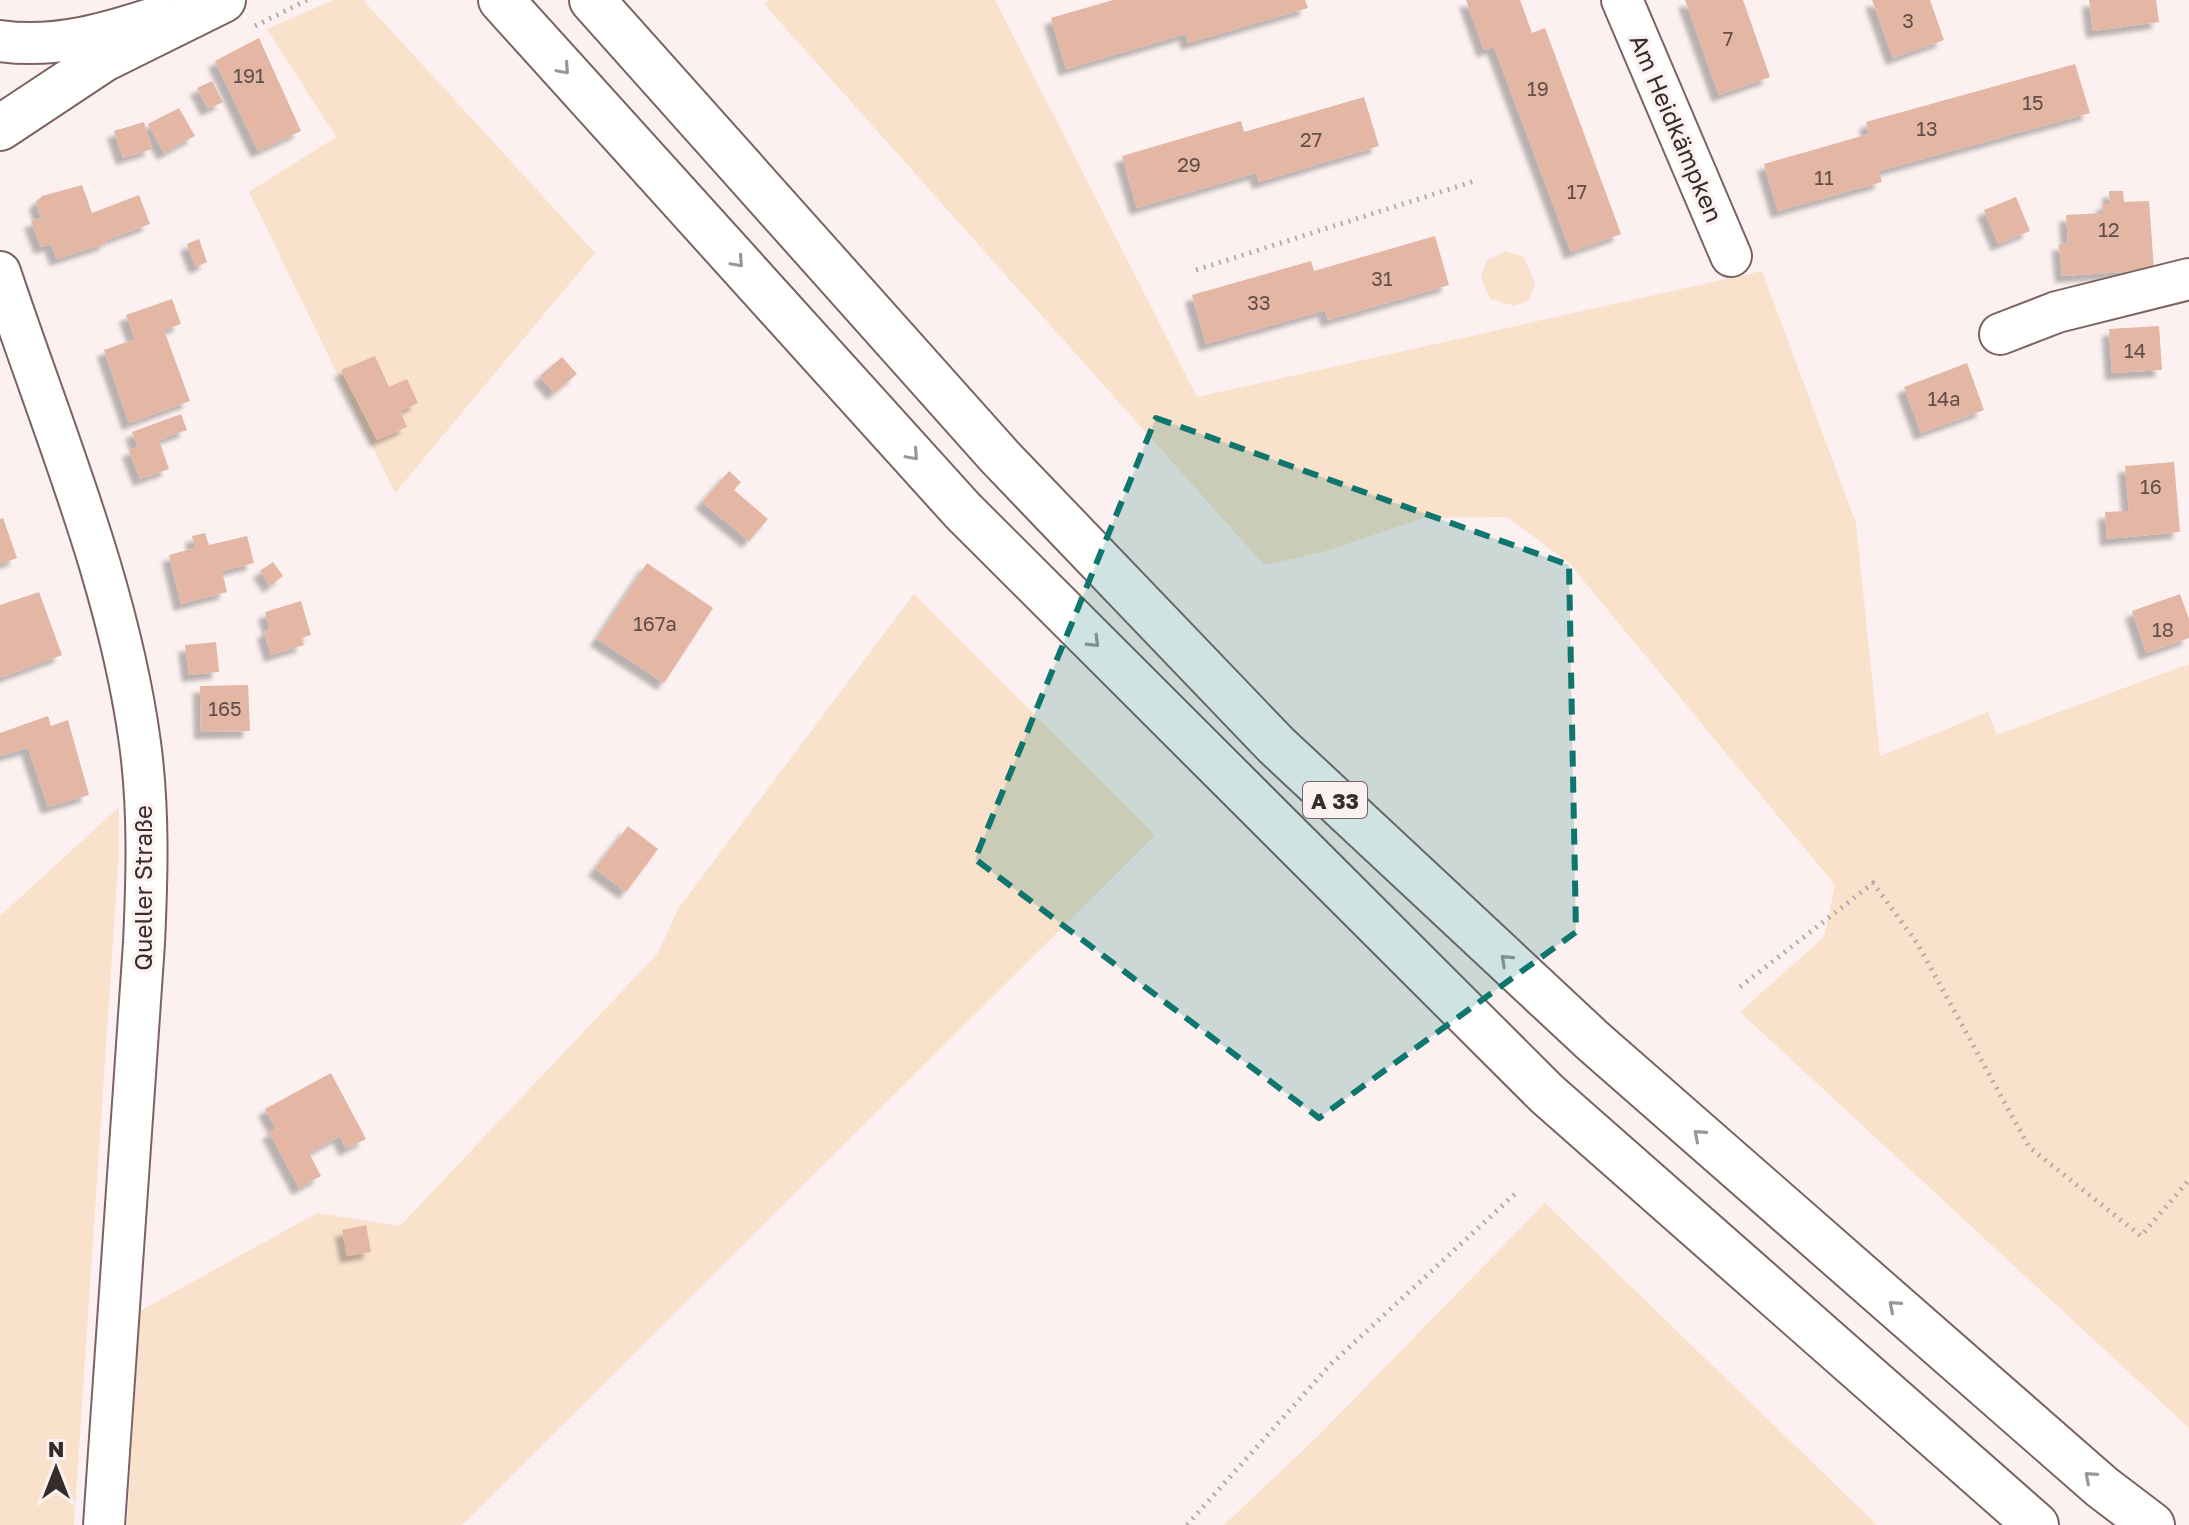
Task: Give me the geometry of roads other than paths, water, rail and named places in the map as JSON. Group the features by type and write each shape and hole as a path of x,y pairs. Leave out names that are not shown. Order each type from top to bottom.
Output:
{"main road":[{"path":"0,128 104,59 223,0"},
{"name":"A 33","path":"592,0 1000,457 1276,745 1593,1041 2090,1477 2152,1525"},
{"name":"A 33","path":"506,6 963,511 1536,1083 2036,1525"}],"street":[{"path":"0,41 25,45 84,38 207,0"},
{"name":"Am Heidkämpken","path":"1622,0 1731,256"},
{"name":"Queller Straße","path":"0,272 14,346 96,556 121,648 140,743 148,857 104,1525"},
{"path":"2000,334 2057,312 2189,279"}]}
